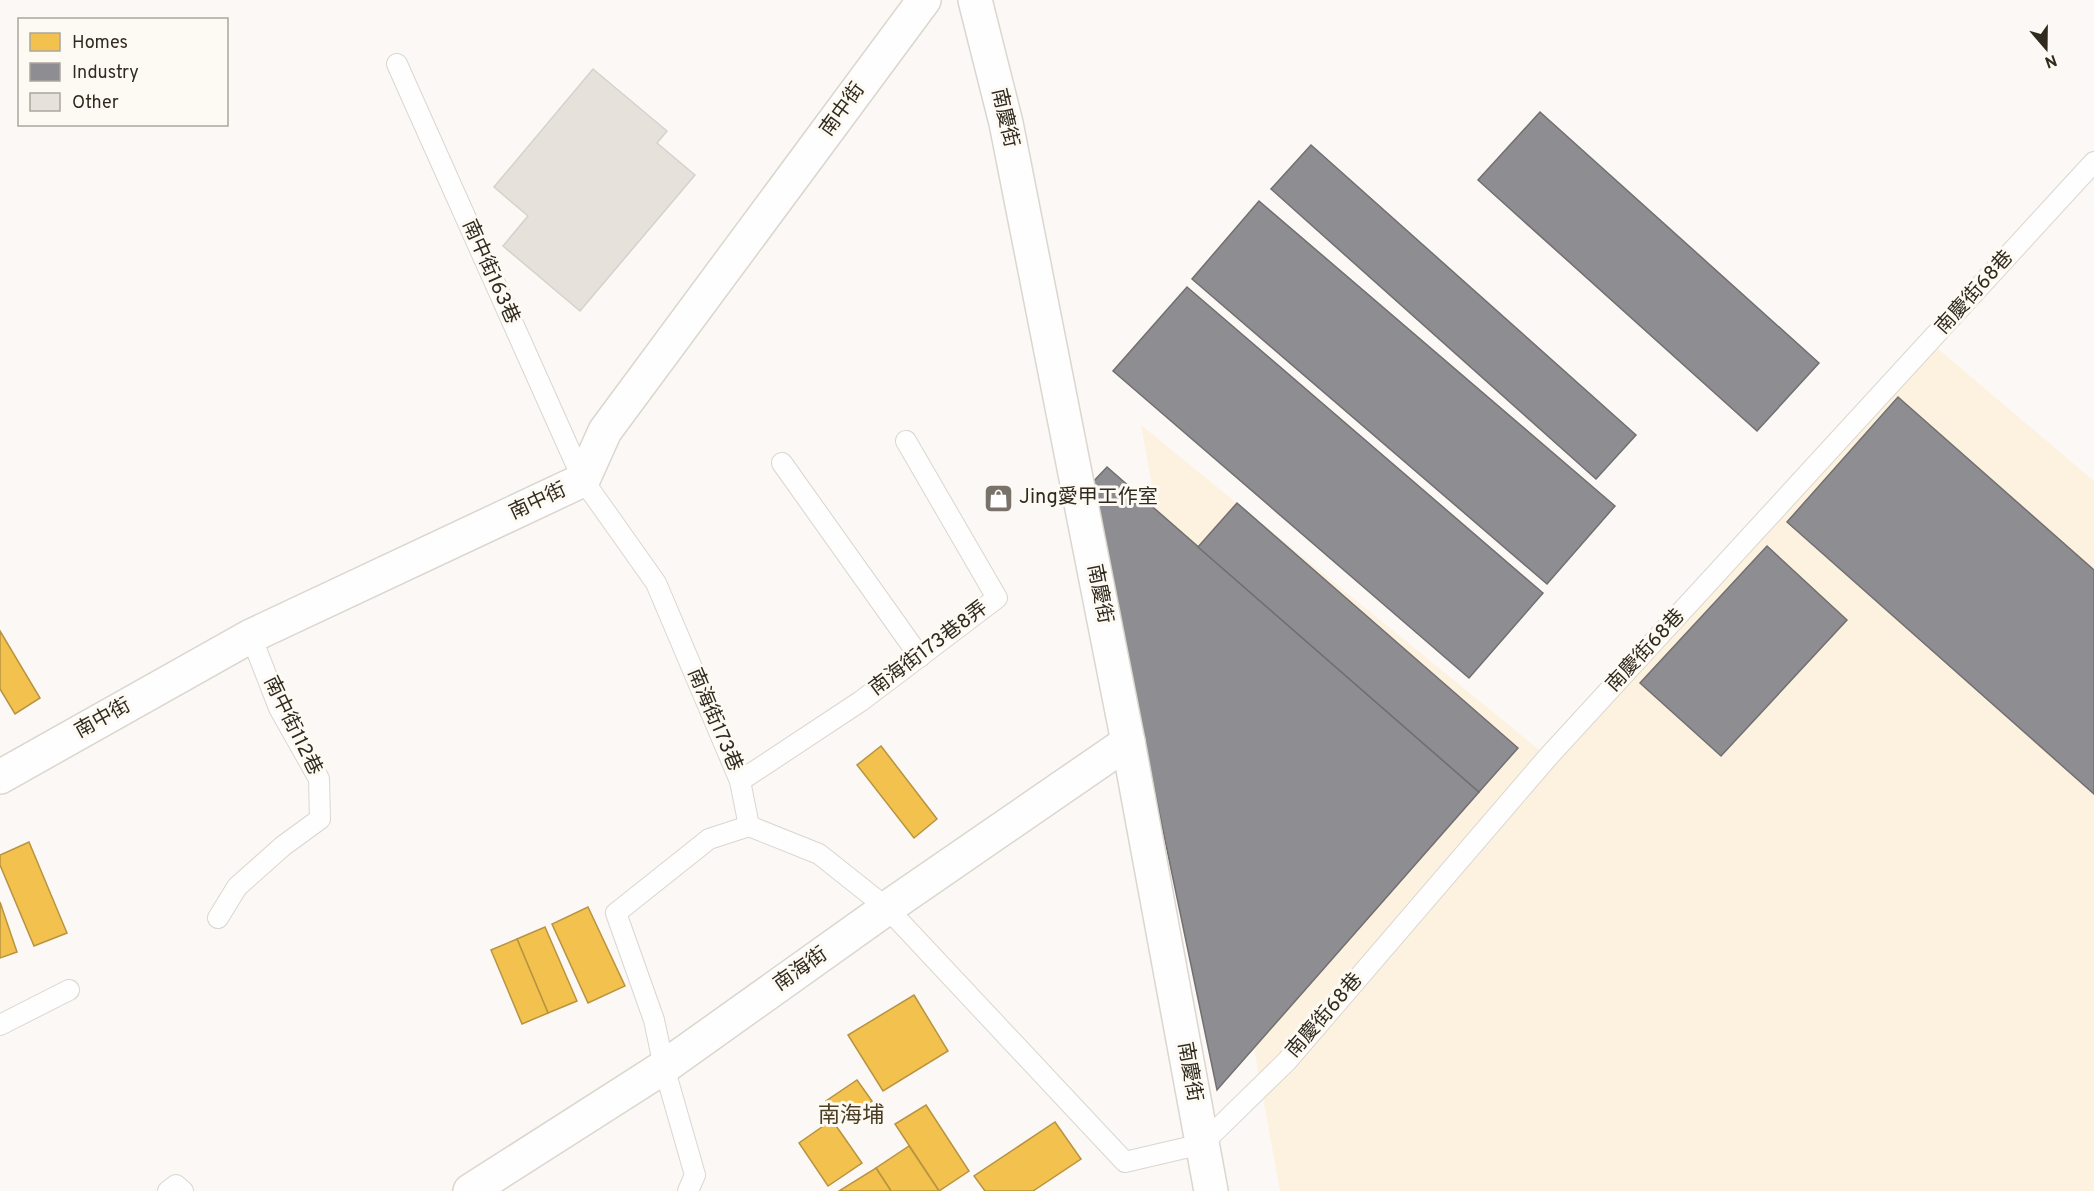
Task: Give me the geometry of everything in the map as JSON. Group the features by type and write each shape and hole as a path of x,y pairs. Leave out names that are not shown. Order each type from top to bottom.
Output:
{"street":[{"name":"南中街","path":"0,777 251,636 583,480 606,431 924,0"},
{"name":"南慶街","path":"975,0 1006,123 1128,742 1211,1191"},
{"name":"南海街","path":"470,1191 664,1066 887,908 1128,742"}],"lane":[{"name":"南中街163巷","path":"397,64 583,480"},
{"name":"南慶街68巷","path":"1202,1144 1287,1061 1548,757 2094,162"},
{"name":"南海街173巷8弄","path":"740,781 861,701 997,598 906,441"},
{"path":"782,463 920,657"},
{"name":"南海街173巷","path":"583,480 656,583 740,781 749,826"},
{"name":"南中街112巷","path":"218,918 237,886 320,819 320,779 279,708 251,636"},
{"path":"688,1191 695,1175 664,1066 654,1020 616,913 709,839 749,826 819,854 887,908 1125,1162 1202,1144"},
{"path":"0,1025 69,990"},
{"path":"168,1191 176,1185 183,1191"}],"shaded area":[{"path":"1930,342 2094,481 2094,1191 1280,1191 1141,425 1548,757"}],"building: Homes":[{"path":"0,631 40,698 15,714 0,689"},
{"path":"881,746 937,819 914,838 857,765"},
{"path":"29,842 67,933 34,946 0,865 0,855"},
{"path":"0,902 17,952 0,958"},
{"path":"588,907 625,986 588,1003 552,924"},
{"path":"545,927 577,1001 548,1013 517,939"},
{"path":"517,939 548,1013 522,1024 491,950"},
{"path":"914,995 948,1051 883,1091 848,1035"},
{"path":"857,1080 872,1101 841,1122 826,1101"},
{"path":"926,1105 969,1171 939,1191 895,1124"},
{"path":"832,1120 862,1163 828,1186 799,1143"},
{"path":"1055,1122 1081,1159 1033,1191 985,1191 974,1176"},
{"path":"909,1146 939,1191 891,1191 876,1168"},
{"path":"876,1168 891,1191 839,1191"}],"building: Industry":[{"path":"1540,112 1819,363 1757,431 1478,180"},
{"path":"1311,145 1636,435 1596,479 1271,189"},
{"path":"1259,201 1615,506 1547,584 1192,279"},
{"path":"1187,287 1543,593 1469,678 1113,371"},
{"path":"1898,397 2094,570 2094,794 1787,522"},
{"path":"1107,467 1479,792 1217,1090 1091,484"},
{"path":"1237,503 1518,748 1479,792 1198,547"},
{"path":"1767,546 1847,620 1721,756 1640,683"}],"building: Other":[{"path":"593,69 667,131 657,143 695,175 580,311 503,246 528,216 494,187"}],"place":[{"name":"Jing愛甲工作室","path":"998,498"}],"district":[{"name":"南海埔","path":"851,1116"}]}
